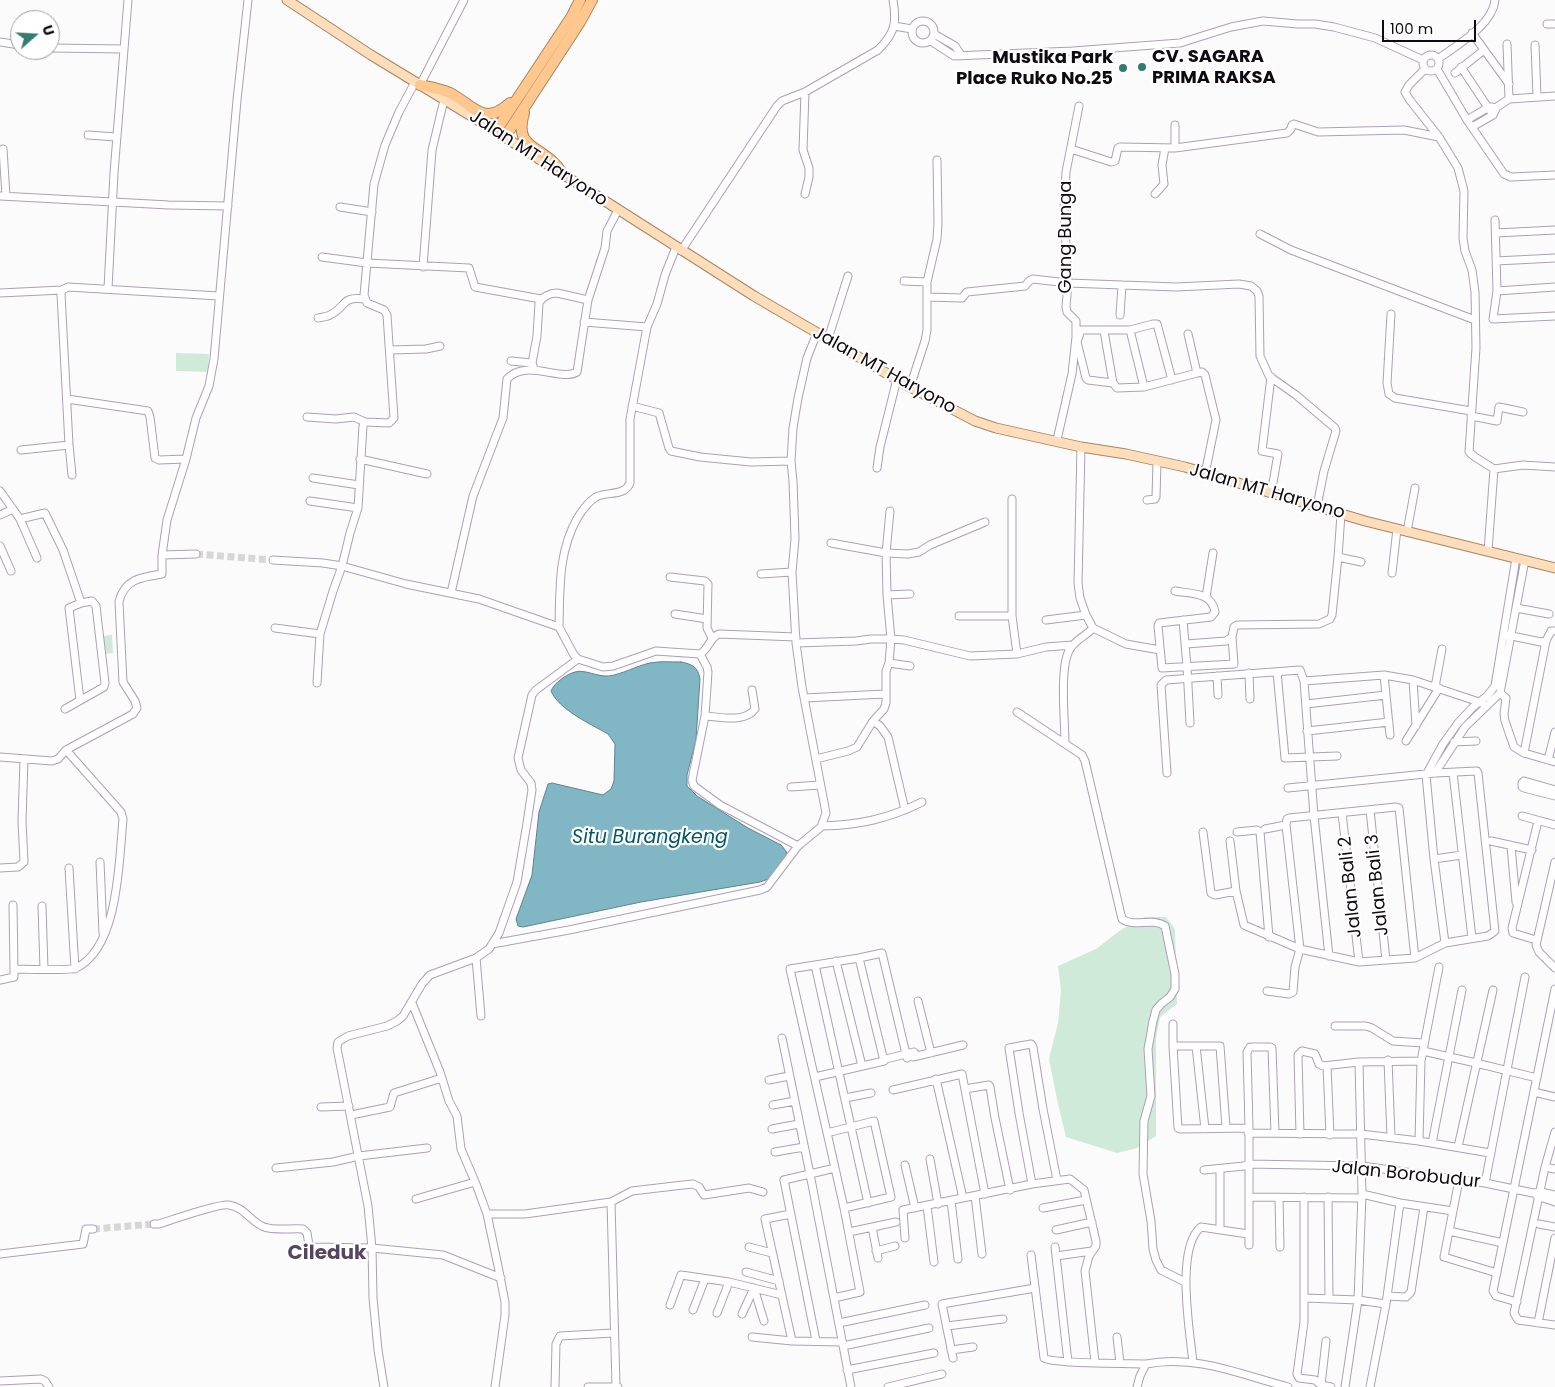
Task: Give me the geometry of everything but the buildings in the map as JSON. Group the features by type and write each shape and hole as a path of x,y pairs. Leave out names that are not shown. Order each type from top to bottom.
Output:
{"highway":[{"path":"500,134 518,96 572,16 580,0"},
{"path":"500,134 528,100 580,22 592,0"},
{"path":"417,84 448,92 478,112 488,115 498,113 518,96"},
{"path":"528,100 521,124 525,140 554,162 564,176"}],"main road":[{"name":"Jalan MT Haryono","path":"287,0 356,46 500,134 678,249 910,387 975,421 996,428 1158,462 1408,532 1555,568"}],"street":[{"path":"108,288 116,137 128,0"},
{"path":"0,757 52,761 66,750 136,711 136,704 123,682 119,602 122,592 129,584 145,577 162,574 162,555 167,520 186,460 196,418 210,377 217,333 237,100 248,0"},
{"path":"307,417 336,419 354,417 365,422 389,423 394,418 386,312 369,305 364,295 374,184 385,145 400,112 464,0"},
{"path":"893,0 895,15 892,34 878,50 805,92 789,97 777,106 678,249 665,275 657,304 647,328 630,424 630,483 622,491 600,495 589,502 570,533 565,546 561,572 560,627 578,659 603,667 656,651 700,654 706,650 712,638 719,634 796,640 904,640 970,656 1017,654 1046,647 1073,645"},
{"path":"1438,59 1488,20 1495,0"},
{"path":"925,21 932,26 933,37 924,44 917,42 912,36 912,29 917,22 925,21"},
{"path":"933,37 955,46 961,55 1073,52 1164,46 1231,27 1263,21 1334,27 1376,38 1423,60"},
{"path":"1546,24 1555,24"},
{"path":"894,26 912,29"},
{"path":"1472,33 1509,84"},
{"path":"1507,44 1509,99"},
{"path":"1535,45 1537,97"},
{"path":"60,48 124,49"},
{"path":"1455,73 1484,50"},
{"path":"1423,60 1429,54 1438,59 1439,66 1437,69 1467,120 1506,176 1555,175"},
{"path":"1423,60 1425,69"},
{"path":"1462,67 1493,115"},
{"path":"1425,69 1433,71 1437,69"},
{"path":"1425,69 1406,89 1406,92 1409,99 1439,137 1458,168 1464,191 1463,238 1465,251 1472,270 1476,348 1470,452 1475,458 1494,469 1531,465 1555,467"},
{"path":"805,92 803,150 809,168 805,194"},
{"path":"1472,127 1493,115 1497,107 1509,99 1555,96"},
{"path":"423,266 432,150 444,100"},
{"name":"Gang Bunga","path":"1057,440 1072,374 1076,337 1076,321 1067,312 1066,307 1068,283 1064,208 1066,172 1079,106"},
{"path":"1467,120 1489,107 1497,107"},
{"path":"1071,148 1111,162 1114,161 1119,147 1175,148 1284,134 1291,129 1292,124 1318,132 1404,130 1439,137"},
{"path":"1175,125 1175,148"},
{"path":"88,135 116,137"},
{"path":"1155,194 1164,184 1162,165 1165,148"},
{"path":"3,149 2,198 57,202 64,198 112,202 228,206"},
{"path":"910,387 925,341 928,319 927,282 936,239 937,160"},
{"path":"340,207 372,212"},
{"path":"511,361 571,374 577,372 588,300 605,248 607,231 618,210"},
{"path":"1495,220 1497,291 1494,320 1555,316"},
{"path":"1496,233 1555,230"},
{"path":"1260,234 1290,250 1475,320"},
{"path":"322,257 367,263 469,268 475,287 541,299 557,292 588,300"},
{"path":"1496,261 1555,258"},
{"path":"828,339 848,276"},
{"path":"928,297 962,298 967,292 1025,286 1033,279 1068,283 1176,287 1239,284 1252,286 1259,296 1260,356 1271,377 1296,395 1335,428 1336,431 1316,506"},
{"path":"904,281 927,282"},
{"path":"1120,315 1122,285"},
{"path":"0,293 62,290 68,287 219,296"},
{"path":"1497,291 1555,287"},
{"path":"62,290 72,476"},
{"path":"318,318 332,315 344,302 351,298 365,298"},
{"path":"533,366 539,303 541,299"},
{"path":"1391,314 1387,383 1389,394 1395,398 1471,413 1496,421 1499,407 1523,412"},
{"path":"584,322 647,328"},
{"path":"1114,383 1088,380 1086,378 1078,342 1081,330 1130,330 1157,324 1172,380"},
{"path":"1130,330 1144,387"},
{"path":"1104,331 1114,383 1117,388 1144,387 1202,372 1206,378 1216,420 1205,474"},
{"path":"492,944 760,890 767,887 796,849 822,826 826,813 804,698 796,640 792,572 795,539 794,482 791,461 793,428 807,358 817,333"},
{"path":"1188,334 1197,373"},
{"path":"390,350 426,349 440,346"},
{"path":"451,593 473,496 503,418 507,379 511,375 533,366"},
{"path":"1271,377 1262,451 1278,454 1271,494"},
{"path":"877,468 880,447 897,379"},
{"path":"67,400 148,411 155,458 159,460 186,460"},
{"path":"632,406 659,413 671,450 700,457 751,462 791,461"},
{"path":"317,683 320,634 358,508 362,430 365,422"},
{"path":"21,450 69,445"},
{"path":"1081,447 1078,583 1086,615 1093,628 1126,644 1160,650"},
{"path":"360,459 427,474"},
{"path":"1147,500 1155,499 1156,497 1158,462"},
{"path":"1488,551 1494,469"},
{"path":"313,478 359,485"},
{"path":"1408,532 1415,488"},
{"path":"0,491 20,519 37,558"},
{"path":"1012,499 1012,616 1017,654"},
{"path":"310,500 358,508"},
{"path":"0,515 12,509"},
{"path":"816,759 857,747 873,721 884,709 886,703 886,671 892,639 887,595 886,553 890,511"},
{"path":"20,519 45,513 63,550 81,602"},
{"path":"1175,591 1206,597 1214,604 1214,615 1211,617 1159,623 1162,668 1234,664 1232,637 1234,626 1320,624 1330,619 1332,615 1341,514"},
{"path":"831,543 886,553 919,552 930,545 985,522"},
{"path":"1392,573 1398,529"},
{"path":"0,546 11,571"},
{"path":"1206,597 1214,553"},
{"path":"162,555 196,554"},
{"path":"1338,557 1361,562"},
{"path":"1434,773 1465,727 1500,693 1516,608 1521,559"},
{"path":"1445,943 1434,859 1426,774 1443,744 1458,723 1479,702 1488,696 1495,686 1503,634 1521,559"},
{"path":"273,560 342,566 406,584 478,599 560,627"},
{"path":"761,574 792,572"},
{"path":"670,577 707,582 709,586 707,630 712,638"},
{"path":"887,595 910,594"},
{"path":"65,709 104,687 105,683 96,606 92,601 81,602 71,606 68,612 80,700"},
{"path":"1516,608 1549,614"},
{"path":"675,614 707,619"},
{"path":"1046,620 1086,615"},
{"path":"959,616 1012,616"},
{"path":"1183,620 1188,667 1190,723"},
{"path":"275,628 320,634"},
{"path":"1065,743 1064,672 1067,656 1073,645 1093,628"},
{"path":"1524,753 1546,641 1551,631 1555,631"},
{"path":"1503,634 1542,642 1546,641"},
{"path":"1186,644 1226,641 1232,637"},
{"path":"1406,741 1437,688 1442,649"},
{"path":"700,654 708,672 705,716 692,780 694,786 720,805 796,849"},
{"path":"384,1387 373,1298 372,1248 368,1206 337,1048 338,1042 348,1036 393,1024 403,1016 422,984 430,975 476,958 492,944 499,933 517,882 522,861 532,790 531,783 521,770 518,758 532,695 578,659"},
{"path":"889,663 910,666"},
{"path":"1168,773 1161,685 1166,680 1298,669 1304,681 1311,786 1329,956"},
{"path":"1277,672 1284,756 1287,759 1337,756"},
{"path":"1249,673 1250,699"},
{"path":"1304,681 1384,675 1413,680 1487,705"},
{"path":"1384,675 1390,735"},
{"path":"1217,676 1218,695"},
{"path":"1413,680 1416,726"},
{"path":"705,716 736,718 749,715 754,709 752,690"},
{"path":"1500,693 1506,698 1504,714 1514,747 1524,753 1551,761 1555,732"},
{"path":"804,698 885,694"},
{"path":"1306,704 1386,695"},
{"path":"1017,712 1082,755 1122,919 1131,924 1160,922 1165,926 1175,974 1176,989 1156,1010 1153,1021 1148,1050 1150,1096 1144,1120 1143,1174 1152,1221 1153,1249 1156,1260 1161,1270 1185,1282"},
{"path":"873,721 888,737 905,810"},
{"path":"1307,731 1389,722"},
{"path":"1454,742 1476,741"},
{"path":"14,969 74,969 90,958 103,939 114,908 123,819 121,812 66,750"},
{"path":"0,868 18,867 24,862 22,821 24,759"},
{"path":"1230,841 1236,891 1244,925 1300,949 1359,962 1415,958 1445,943 1493,934 1496,928 1478,773 1473,771 1434,773 1288,788"},
{"path":"1453,773 1472,938"},
{"path":"1555,790 1522,782 1522,787 1524,788 1555,796"},
{"path":"791,787 820,785"},
{"path":"822,826 848,826 871,822 922,802"},
{"path":"1268,991 1289,994 1293,992 1295,967 1300,949 1286,825 1286,819 1289,818 1396,807 1400,810 1415,958"},
{"name":"Jalan Bali 3","path":"1370,810 1386,960"},
{"name":"Jalan Bali 2","path":"1342,813 1359,962"},
{"path":"1522,816 1555,825"},
{"path":"1536,940 1513,933 1512,928 1538,821"},
{"path":"1265,829 1286,825"},
{"path":"1238,832 1257,830 1260,832 1269,937"},
{"path":"1203,832 1211,893 1215,895 1236,891"},
{"path":"1491,841 1532,850"},
{"path":"1511,846 1517,909"},
{"path":"1434,859 1462,855"},
{"path":"100,862 103,939"},
{"path":"1555,862 1536,940 1539,952 1555,968"},
{"path":"69,868 74,969"},
{"path":"1546,900 1555,902"},
{"path":"0,980 14,977 13,905"},
{"path":"42,906 44,968"},
{"path":"834,1298 860,1292 844,1208 790,969 882,953 906,1056"},
{"path":"476,958 481,1016"},
{"path":"859,958 884,1061"},
{"path":"836,961 862,1066"},
{"path":"815,965 868,1203"},
{"path":"1419,1141 1423,1043 1439,967"},
{"path":"1485,1183 1524,977"},
{"path":"1432,1143 1462,990"},
{"path":"1458,1147 1494,990"},
{"path":"1516,1302 1494,1294 1555,991"},
{"path":"918,1001 931,1053"},
{"path":"412,1003 456,1116 461,1148 487,1214 505,1302 496,1387"},
{"path":"1173,1024 1178,1128 1180,1130 1226,1127 1274,1133 1361,1134 1419,1141 1490,1153"},
{"path":"1335,1026 1366,1026 1392,1041 1423,1043"},
{"path":"782,1038 851,1387"},
{"path":"1032,1184 1018,1113 1009,1048 1031,1044 1033,1046 1043,1109 1058,1180"},
{"path":"815,1077 886,1059 906,1056 914,1052 917,1056 963,1045"},
{"path":"1173,1046 1220,1046 1226,1127"},
{"path":"1196,1046 1204,1129"},
{"path":"1249,1245 1248,1048 1270,1047 1272,1051 1274,1133"},
{"path":"1300,1134 1298,1054 1302,1051 1315,1054 1319,1064 1327,1066 1388,1060 1421,1061"},
{"path":"1423,1052 1476,1062 1537,1078"},
{"path":"1388,1060 1390,1138"},
{"path":"1345,1387 1358,1300 1362,1166 1359,1062"},
{"path":"1327,1066 1330,1135"},
{"path":"893,1090 962,1074 985,1194"},
{"path":"769,1080 789,1076"},
{"path":"351,1115 390,1106 394,1093 442,1078"},
{"path":"936,1080 963,1198"},
{"path":"965,1089 990,1087 1010,1190"},
{"path":"1534,1092 1555,1097"},
{"path":"844,1098 871,1093"},
{"path":"772,1106 795,1101"},
{"path":"321,1107 349,1106"},
{"path":"827,1133 874,1121 891,1198 844,1208"},
{"path":"772,1129 799,1124"},
{"path":"1555,1132 1554,1143 1545,1167 1514,1313 1518,1320 1555,1325"},
{"path":"775,1152 804,1147"},
{"path":"276,1168 333,1162 359,1156 426,1148"},
{"path":"930,1159 938,1204"},
{"name":"Jalan Borobudur","path":"1204,1170 1248,1164 1362,1166 1485,1183 1540,1195"},
{"path":"905,1165 915,1208"},
{"path":"1545,1167 1555,1169"},
{"path":"816,1341 784,1180 835,1168"},
{"path":"1220,1169 1220,1230"},
{"path":"905,1238 903,1210 1010,1190 1032,1184 1070,1179 1084,1190 1096,1243 1086,1266 1085,1279 1095,1362"},
{"path":"1459,1180 1444,1258 1497,1272"},
{"path":"416,1199 475,1182"},
{"path":"487,1214 525,1214 611,1202 632,1191 683,1184 693,1184 699,1187 704,1195 749,1188 763,1192"},
{"path":"1540,1195 1555,1195"},
{"path":"1540,1195 1555,1202"},
{"path":"975,1196 982,1254"},
{"path":"1249,1197 1361,1196 1454,1211"},
{"path":"1304,1197 1304,1322 1296,1374 1299,1378 1315,1380 1321,1385 1331,1387"},
{"path":"1328,1197 1329,1298"},
{"path":"1279,1198 1280,1247"},
{"path":"1043,1208 1086,1200"},
{"path":"951,1201 958,1259"},
{"path":"588,1387 617,1387 611,1202"},
{"path":"1370,1387 1388,1296 1400,1203"},
{"path":"154,1224 222,1205 230,1205 240,1208 265,1228 303,1229 309,1245 313,1247 372,1248 444,1255 501,1278"},
{"path":"927,1206 934,1262"},
{"path":"1388,1296 1406,1297 1411,1292 1424,1207"},
{"path":"791,1214 765,1219 792,1341"},
{"path":"849,1232 896,1222"},
{"path":"1056,1230 1092,1222"},
{"path":"1540,1224 1555,1227"},
{"path":"872,1227 877,1254 895,1246"},
{"path":"1193,1363 1185,1282 1189,1245 1201,1227 1248,1234"},
{"path":"0,1254 83,1244 86,1229 93,1229"},
{"path":"1449,1231 1503,1243"},
{"path":"1538,1322 1555,1238"},
{"path":"749,1247 772,1253"},
{"path":"1055,1247 1068,1362"},
{"path":"1056,1256 1092,1251"},
{"path":"1031,1255 1043,1355 1047,1360 1146,1364 1170,1361 1193,1363 1235,1370 1288,1387"},
{"path":"746,1272 779,1281"},
{"path":"670,1305 681,1275 729,1282 782,1295"},
{"path":"693,1310 705,1279"},
{"path":"717,1313 729,1282"},
{"path":"742,1314 754,1288"},
{"path":"754,1288 764,1321"},
{"path":"953,1358 942,1304 1035,1288"},
{"path":"1305,1298 1358,1300 1386,1304"},
{"path":"747,1303 759,1305"},
{"path":"839,1323 925,1304"},
{"path":"947,1326 1002,1319"},
{"path":"752,1337 842,1344 929,1328"},
{"path":"555,1387 556,1344 560,1336 614,1333"},
{"path":"1117,1337 1120,1363"},
{"path":"1321,1385 1326,1341"},
{"path":"951,1350 973,1347"},
{"path":"847,1370 934,1353"},
{"path":"1137,1387 1146,1364"},
{"path":"888,1387 942,1374"},
{"path":"0,1381 41,1380 45,1381 49,1387"}],"green space":[{"path":"176,353 209,354 208,372 176,371"},
{"path":"112,635 113,653 104,654 102,636"},
{"path":"1145,917 1166,917 1175,929 1177,1004 1160,1017 1156,1039 1156,1136 1137,1148 1117,1153 1066,1137 1049,1059 1058,1023 1061,990 1058,966 1096,949 1122,929"}],"water":[{"name":"Situ Burangkeng","path":"681,662 694,667 700,679 696,740 687,775 687,786 697,796 748,828 781,845 787,855 771,878 760,882 641,902 523,927 518,926 516,919 532,875 539,812 548,784 552,783 603,795 611,789 614,781 615,744 608,734 568,710 555,698 551,691 561,679 579,671 609,676 650,663"}],"tunnel":[{"path":"196,554 273,560"},
{"path":"93,1229 154,1224"}],"place":[{"name":"CV. SAGARA PRIMA RAKSA","path":"1142,67"},
{"name":"Mustika Park Place Ruko No.25","path":"1123,68"}],"district":[{"name":"Cileduk","path":"327,1254"}]}
